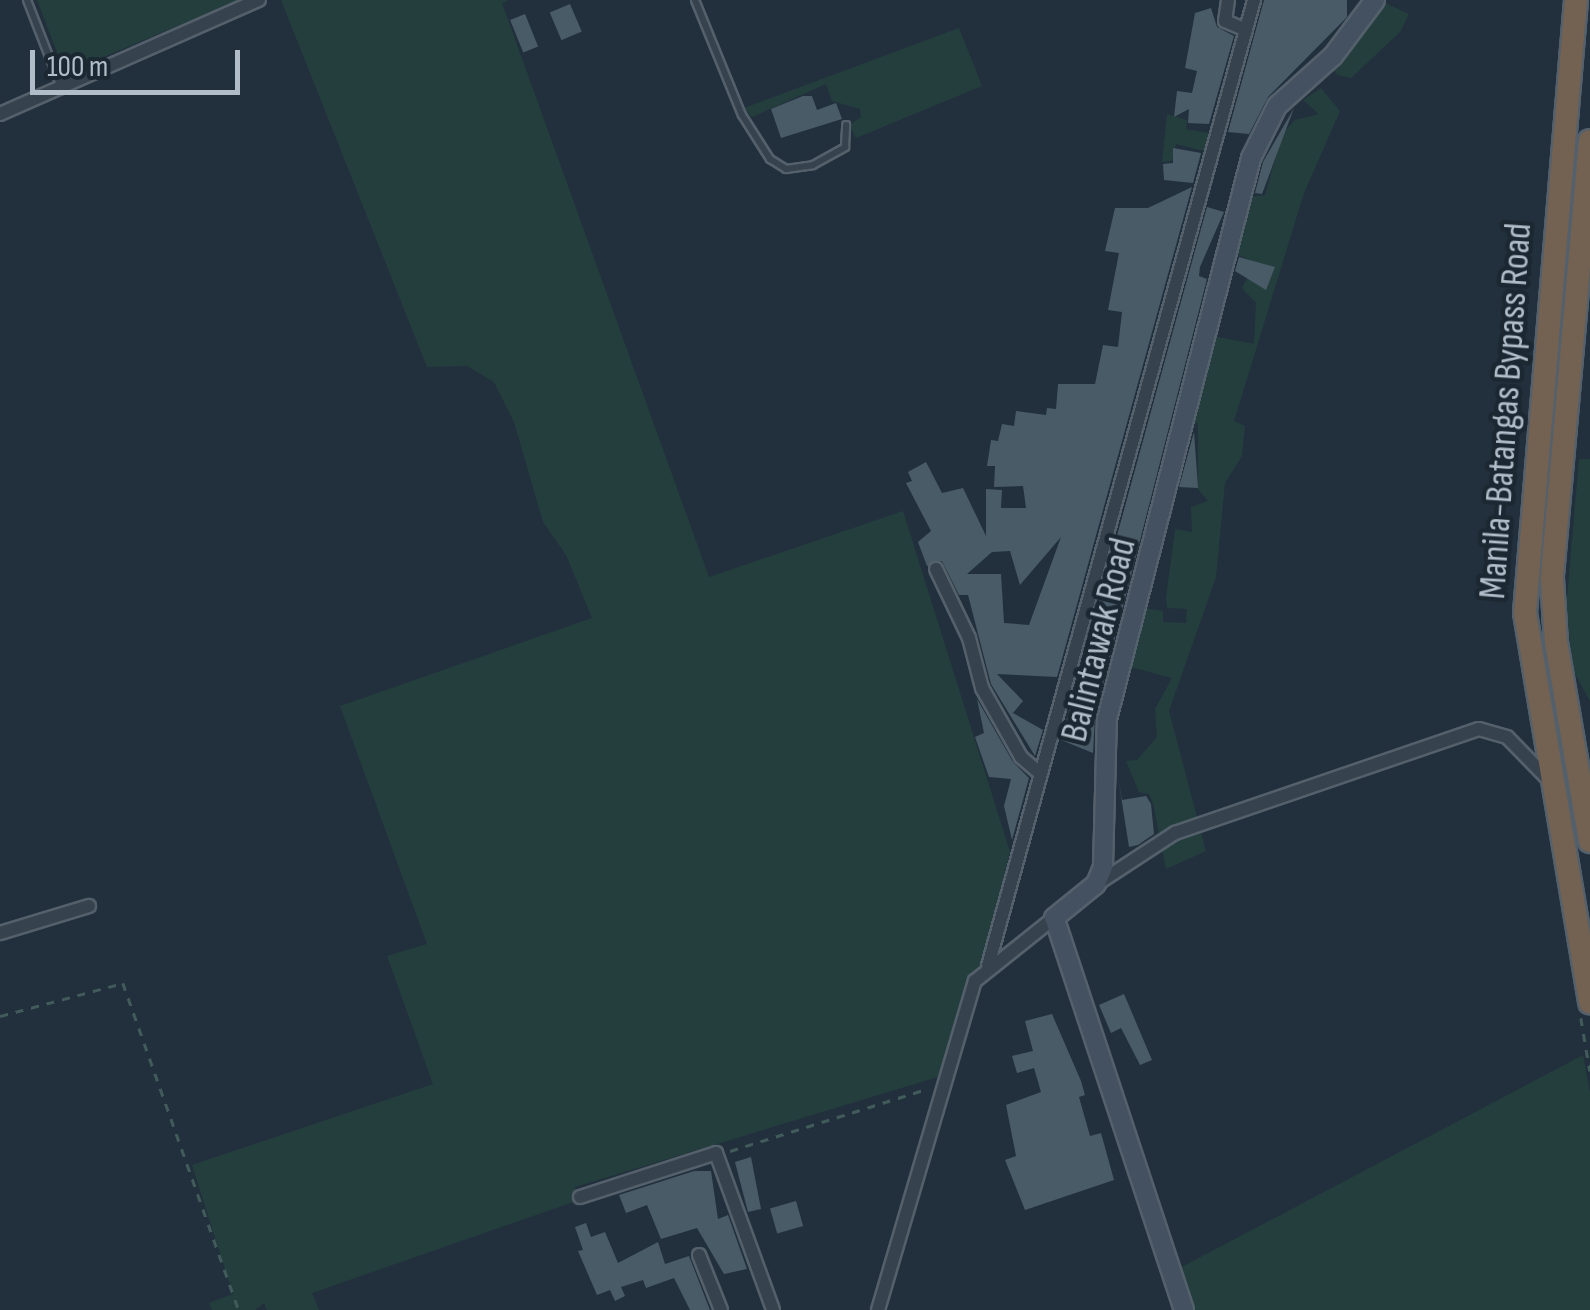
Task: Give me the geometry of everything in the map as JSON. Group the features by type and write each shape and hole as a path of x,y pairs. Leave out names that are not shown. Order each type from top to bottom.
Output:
{"highway":[{"name":"Manila-Batangas Bypass Road","path":"1576,0 1525,580 1556,810 1590,1003"},
{"path":"1566,109 1590,112"},
{"name":"Manila-Batangas Bypass Road","path":"1590,141 1552,580 1556,642 1590,841"},
{"path":"1556,810 1584,805"}],"street":[{"path":"0,114 259,0"},
{"path":"1228,0 1225,22 1246,30"},
{"path":"988,966 1037,771 1254,0"},
{"name":"Balintawak Road","path":"1094,886 1106,854 1101,774 1107,720 1168,502 1186,391 1248,166 1273,112 1333,56 1375,0"},
{"path":"936,568 969,638 982,688 1021,757 1037,771"},
{"path":"878,1310 974,981 988,966 1094,886 1176,833 1479,729 1508,737 1552,783"},
{"path":"0,933 89,906"},
{"path":"1054,918 1184,1310"},
{"path":"580,1196 718,1154 773,1310"},
{"path":"699,1255 721,1310"}],"lane":[{"path":"28,0 60,87"},
{"path":"695,0 742,114 770,159 786,169 813,166 845,146 846,125"}],"path":[{"path":"0,1016 123,983 240,1310"},
{"path":"718,1154 943,1084"}],"green space":[{"path":"37,0 240,0 65,73"},
{"path":"281,0 509,0 502,3 709,577 903,511 1010,852 982,966 969,979 941,1076 575,1187 579,1200 312,1293 319,1310 267,1310 264,1303 255,1310 212,1310 209,1303 233,1294 192,1165 433,1084 387,956 427,944 340,706 592,618 566,555 543,522 514,422 494,382 467,366 427,367"},
{"path":"1381,1 1409,14 1400,32 1351,78 1338,75 1329,66"},
{"path":"959,28 982,86 856,138 849,125 861,117 860,109 832,101 826,84 752,117 744,108"},
{"path":"1321,88 1340,111 1304,193 1234,421 1245,426 1242,456 1225,483 1216,577 1169,711 1206,851 1166,869 1153,803 1149,794 1139,792 1126,761 1137,760 1157,737 1155,709 1172,678 1127,666 1144,608 1163,611 1163,622 1186,623 1187,609 1167,608 1175,529 1192,532 1191,507 1208,501 1198,489 1198,423 1186,422 1213,336 1254,344 1256,303 1242,288 1255,262 1236,254 1251,197 1265,195 1283,133 1295,120 1319,114 1303,100"},
{"path":"1167,114 1187,120 1186,129 1214,134 1208,152 1176,144 1172,161 1162,162"},
{"path":"1579,459 1590,459 1590,701 1574,672 1566,610"},
{"path":"1583,1055 1590,1093 1590,1310 1192,1310 1180,1268"}],"building":[{"path":"1264,0 1347,0 1347,17 1268,97 1249,134 1228,132"},
{"path":"570,4 582,32 561,40 550,13"},
{"path":"1211,8 1217,27 1234,36 1209,124 1188,123 1189,109 1174,117 1177,91 1192,93 1197,71 1185,68 1195,13"},
{"path":"525,14 538,46 523,52 510,20"},
{"path":"812,96 817,110 836,103 842,119 781,138 771,109"},
{"path":"1294,108 1262,194 1255,193 1263,162"},
{"path":"1173,148 1201,153 1193,183 1164,180 1163,164 1173,163"},
{"path":"1192,187 1057,677 997,674 1023,701 1013,713 1043,730 1035,756 991,684 968,595 959,595 942,561 927,566 918,542 931,531 906,483 912,481 908,472 926,462 942,493 963,488 986,536 986,489 1002,490 1001,508 1026,508 1023,486 994,487 995,466 987,466 991,440 998,441 1002,424 1014,426 1016,411 1046,415 1047,408 1056,409 1058,384 1095,384 1103,345 1118,347 1122,312 1108,310 1119,253 1105,251 1115,208 1148,208","holes":["1061,537 1029,625 1004,623 1001,574 967,574 992,552 1010,551 1020,585"]},
{"path":"1207,207 1224,212 1200,267 1199,276 1207,279 1095,716 1093,753 1061,740"},
{"path":"1239,257 1275,267 1266,290 1235,271"},
{"path":"1194,432 1198,488 1179,487"},
{"path":"977,699 1013,762 1029,778 1012,840 1004,806 1011,779 989,777 975,737 984,733"},
{"path":"1118,777 1122,800 1146,796 1151,804 1154,834 1138,845 1129,847"},
{"path":"1124,994 1152,1060 1140,1065 1121,1028 1111,1033 1099,1005"},
{"path":"1052,1014 1081,1081 1085,1095 1079,1097 1090,1136 1101,1133 1114,1180 1025,1210 1005,1160 1016,1156 1006,1105 1041,1092 1034,1068 1017,1073 1012,1056 1033,1051 1025,1021"},
{"path":"751,1157 761,1209 748,1212 735,1162"},
{"path":"694,1171 711,1171 718,1219 728,1215 747,1269 724,1274 697,1228 661,1239 647,1205 626,1213 619,1195"},
{"path":"796,1201 803,1226 777,1233 770,1208"},
{"path":"586,1223 591,1237 605,1232 618,1263 658,1242 665,1264 689,1256 710,1310 690,1310 674,1278 646,1288 643,1280 621,1287 625,1296 615,1301 610,1290 597,1295 578,1251 583,1250 575,1227"}]}
